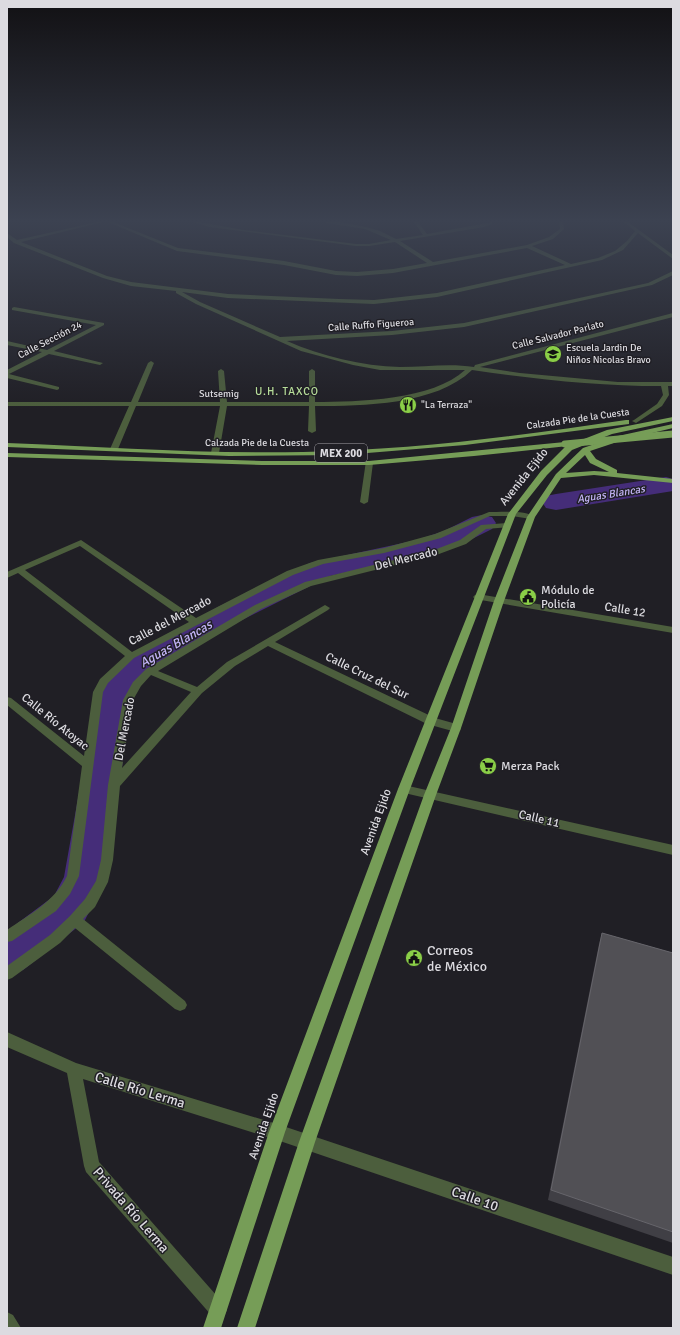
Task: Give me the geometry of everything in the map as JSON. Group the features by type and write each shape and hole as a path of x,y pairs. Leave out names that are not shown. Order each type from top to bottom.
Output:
{"main road":[{"name":"Calzada Pie de la Cuesta","path":"7,445 215,453 303,454 375,451 474,443 548,434 673,414"},
{"name":"Avenida Ejido","path":"212,1328 277,1132 404,789 512,514 544,472 569,448 610,432 673,419"},
{"path":"246,1328 307,1142 430,795 456,728 499,601 531,517 559,476 586,450 621,438 673,426"},
{"path":"548,434 561,444"},
{"name":"Calzada Pie de la Cuesta","path":"7,455 269,463 369,463 673,434"},
{"path":"586,450 593,460 620,474"},
{"path":"559,476 594,473 620,474 673,481"}],"street":[{"path":"133,284 228,296 374,302 437,295 486,284"},
{"name":"Calle Ruffo Figueroa","path":"278,339 392,333 464,324 649,284"},
{"path":"175,290 198,303 303,350 380,368 400,370 471,368 520,375 618,384 673,384"},
{"name":"Calle Sección 24","path":"7,375 102,324 14,309"},
{"name":"Calle Salvador Parlato","path":"471,368 673,315"},
{"path":"7,343 100,363"},
{"path":"114,449 151,363"},
{"name":"Sutsemig","path":"7,404 342,404 378,402 429,391 459,378 471,368"},
{"path":"312,371 312,431"},
{"path":"215,453 224,404 221,372"},
{"path":"7,375 57,388"},
{"path":"636,421 660,405 666,395 664,385"},
{"path":"364,502 369,463"},
{"name":"Calle del Mercado","path":"7,937 50,907 66,890 73,876 98,692 104,681 131,656 290,573 315,564 438,536 489,514 512,514 531,517"},
{"name":"Del Mercado","path":"7,974 54,939 75,920 90,903 102,882 107,860 114,785 128,700 136,684 150,671 258,607 308,584 395,561 436,552 464,542 484,527 507,525"},
{"path":"7,575 81,543 196,622"},
{"path":"19,570 131,656"},
{"name":"Calle 12","path":"478,598 673,630"},
{"path":"114,785 198,691 231,664 325,608"},
{"name":"Calle Cruz del Sur","path":"268,642 431,721 456,728"},
{"path":"150,671 198,691"},
{"name":"Calle Río Atoyac","path":"7,700 88,764"},
{"name":"Calle 11","path":"404,789 673,850"},
{"path":"75,920 180,1005"},
{"name":"Calle Río Lerma","path":"7,1039 15,1044 74,1069 277,1132"},
{"name":"Privada Río Lerma","path":"74,1069 92,1166 218,1310"},
{"name":"Calle 10","path":"277,1132 673,1266"},
{"path":"7,1321 12,1328"}],"building":[{"path":"602,933 673,953 673,1232 551,1190"}],"waterway":[{"name":"Aguas Blancas","path":"556,502 666,485"},
{"name":"Aguas Blancas","path":"7,956 69,909 85,878 114,697 132,670 229,614 321,569 424,547 454,537 482,523"}],"place":[{"name":"Escuela Jardin De Niños Nicolas Bravo","path":"553,354"},
{"name":"\"La Terraza\"","path":"408,405"},
{"name":"Módulo de Policía","path":"528,597"},
{"name":"Merza Pack","path":"488,766"},
{"name":"Correos de México","path":"414,958"}],"district":[{"name":"U.H. TAXCO","path":"287,391"}]}
